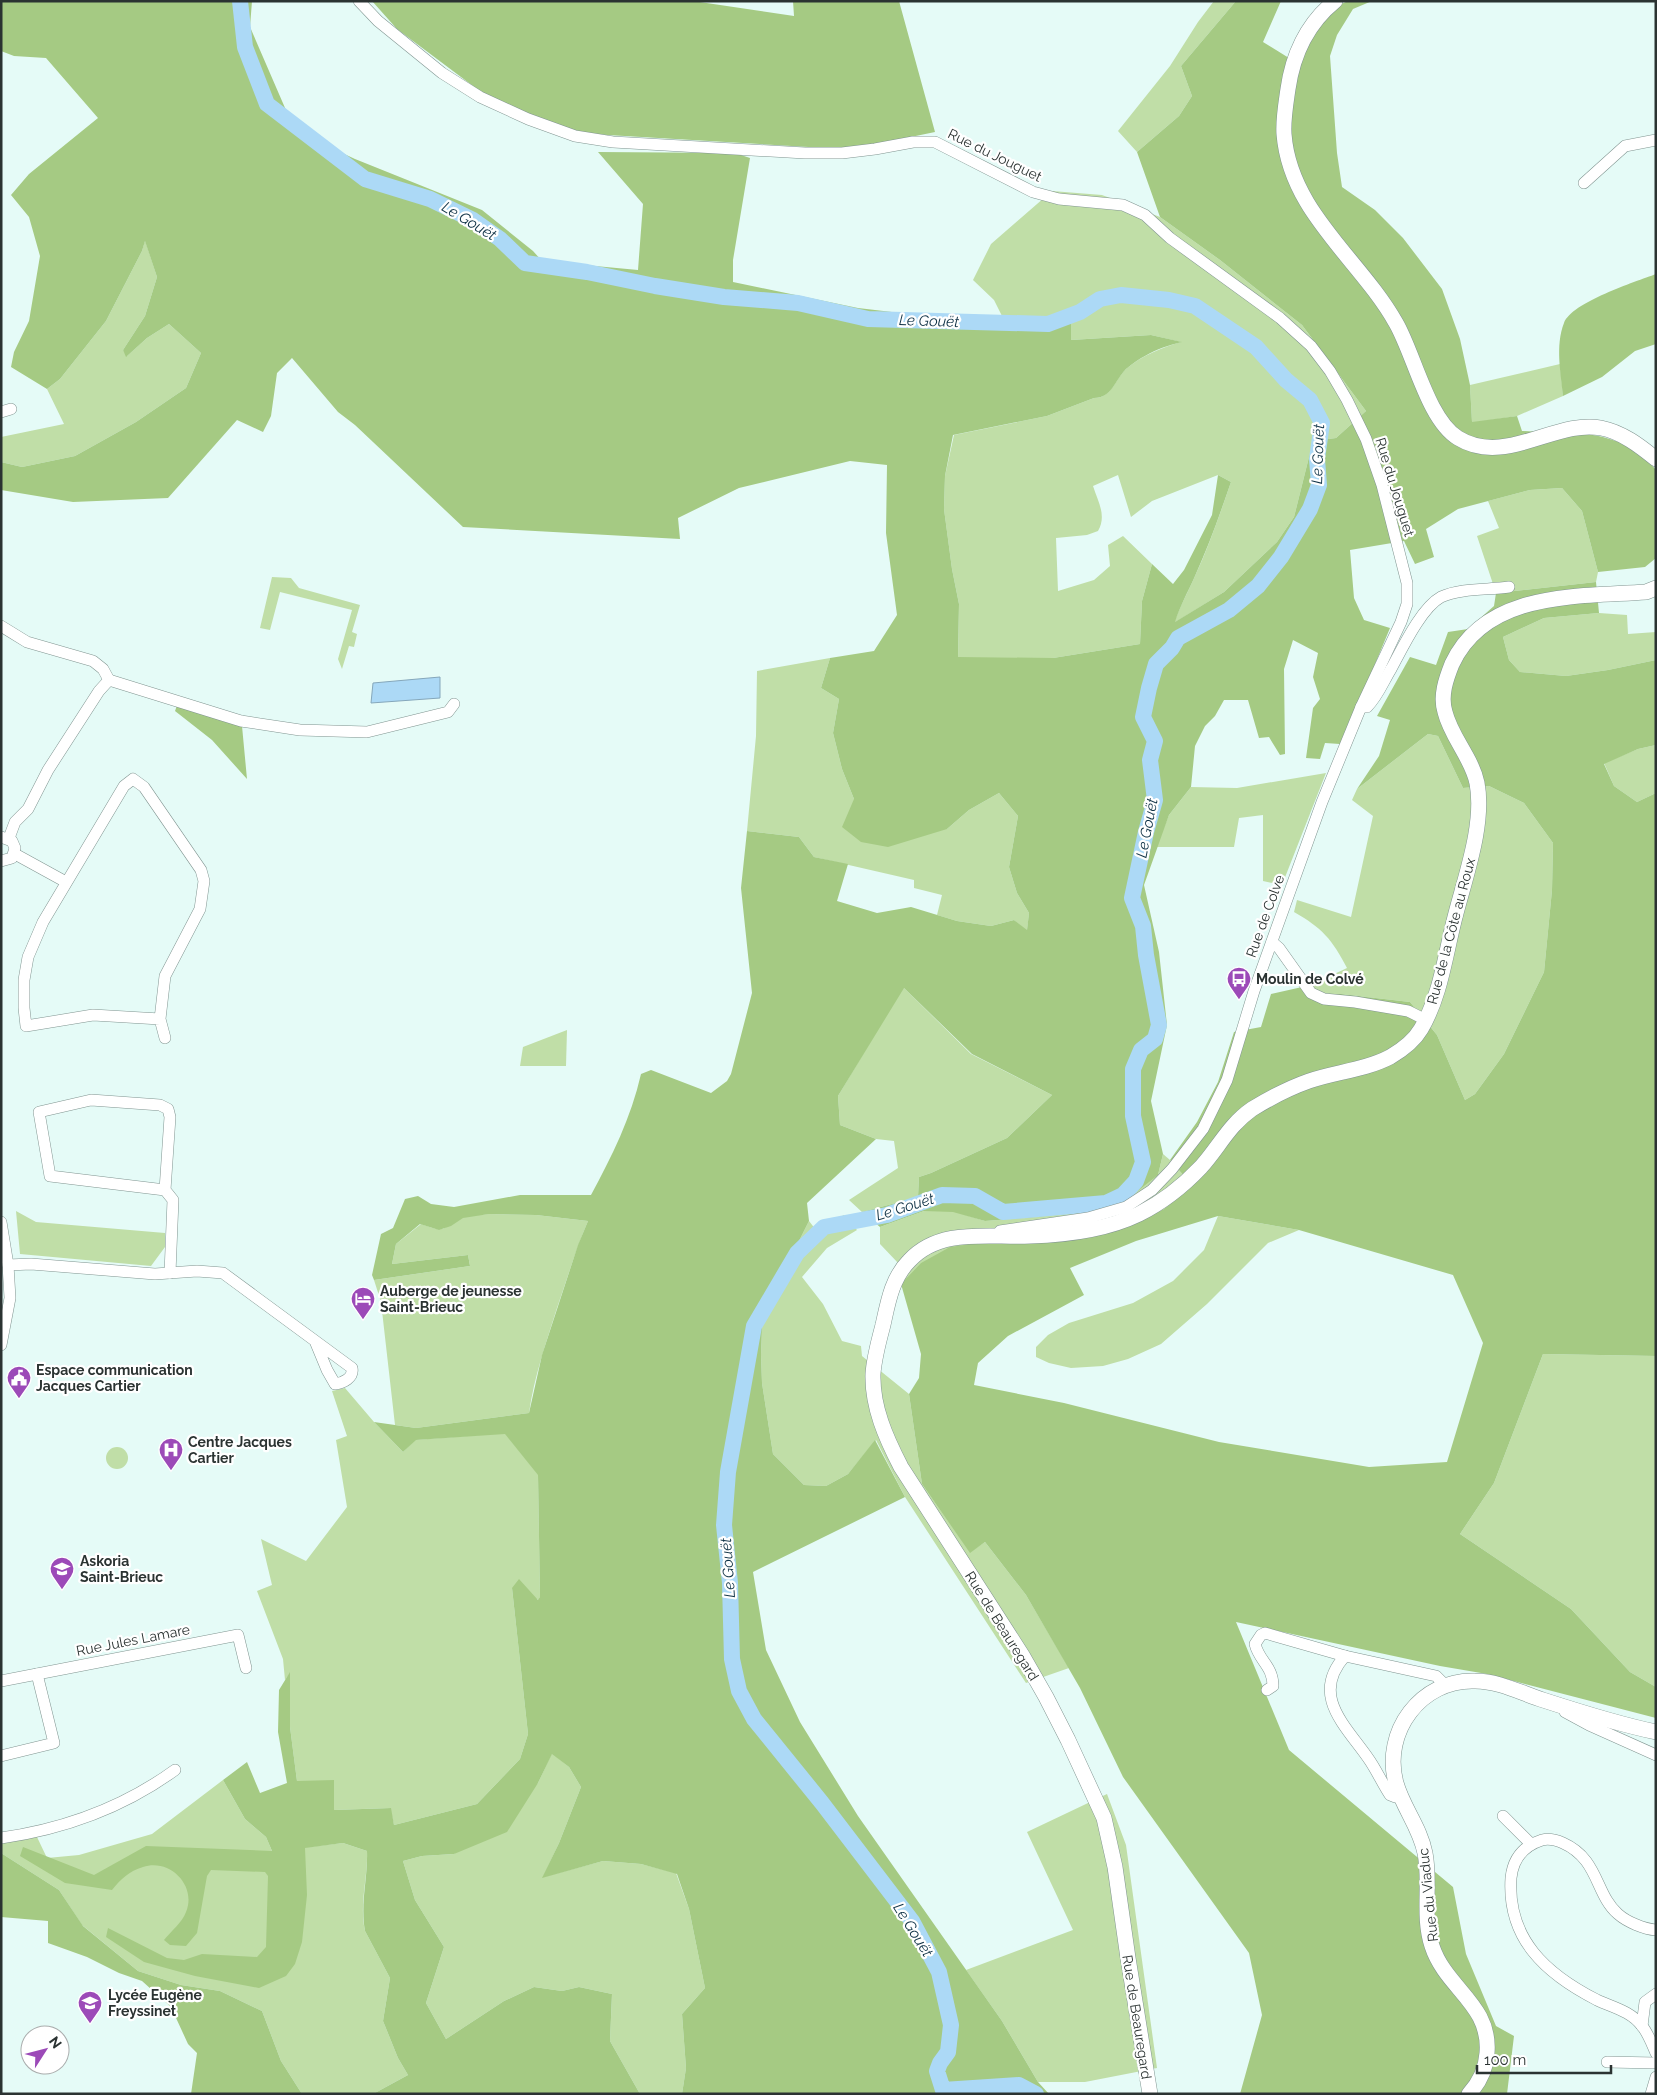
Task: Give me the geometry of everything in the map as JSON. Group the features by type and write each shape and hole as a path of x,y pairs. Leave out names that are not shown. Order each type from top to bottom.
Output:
{"main road":[{"path":"1335,1 1304,36 1295,59 1286,108 1284,134 1289,161 1298,187 1324,228 1383,300 1404,337 1433,407 1443,424 1456,437 1472,445 1492,447 1534,440 1573,428 1598,427 1614,431 1656,459"},
{"name":"Rue de la Côte au Roux","path":"993,1237 1032,1236 1110,1226 1140,1214 1164,1200 1182,1186 1203,1165 1225,1133 1248,1112 1276,1095 1309,1080 1374,1064 1408,1045 1419,1033 1435,999 1472,847 1477,817 1479,797 1476,777 1444,711 1446,677 1457,653 1473,634 1490,621 1513,608 1538,601 1646,592 1656,588"},
{"name":"Rue de Beauregard","path":"993,1237 974,1235 931,1244 908,1261 896,1278 885,1313 873,1373 876,1402 885,1436 901,1467 1022,1655 1072,1748 1104,1818 1115,1867 1150,2094"},
{"name":"Rue du Viaduc","path":"1469,2094 1477,2083 1486,2063 1488,2047 1486,2029 1474,2005 1449,1978 1434,1952 1428,1924 1425,1853 1416,1825 1400,1794 1392,1764 1396,1740 1401,1726 1417,1703 1445,1685 1466,1681 1494,1683 1544,1700 1656,1732"}],"street":[{"name":"Rue du Jouguet","path":"359,1 378,21 442,74 480,97 528,119 575,136 622,143 805,153 842,153 875,150 913,142 935,142 1033,192 1059,199 1122,205 1145,215 1170,238 1280,318 1311,346 1330,371 1366,439 1382,485 1407,583 1407,604 1401,622 1361,707"},
{"path":"1584,183 1625,146 1656,140"},
{"path":"1361,707 1367,707 1376,698 1405,644 1428,608 1440,598 1452,593 1509,587"},
{"path":"1,626 27,642 92,661 103,669 109,680 241,721 300,730 367,732 448,712 454,704"},
{"path":"1,861 9,860 14,854 14,844 5,838 15,822 28,809 48,770 99,691 109,680"},
{"name":"Rue de Colve","path":"993,1237 1000,1231 1088,1218 1126,1207 1152,1190 1172,1169 1203,1129 1227,1080 1254,991 1322,802 1361,707"},
{"path":"160,1019 93,1016 26,1026 24,980 28,957 43,922 124,786 133,779 144,788 201,870 204,881 200,909 165,976 160,1019 165,1038"},
{"path":"14,854 66,882"},
{"path":"1272,942 1279,948 1311,993 1324,999 1408,1011 1426,1020"},
{"path":"165,1190 50,1176 40,1112 91,1100 160,1105 168,1109 170,1117 165,1190 173,1200 170,1273"},
{"path":"1,1222 8,1264 10,1298 1,1345"},
{"path":"8,1264 31,1264 155,1274 198,1271 223,1273 315,1341"},
{"path":"1267,1690 1273,1686 1273,1678 1269,1667 1259,1654 1256,1644 1261,1635 1265,1633 1345,1656 1436,1676 1445,1685"},
{"name":"Rue Jules Lamare","path":"1,1681 238,1635 246,1668"},
{"path":"1345,1656 1337,1665 1329,1694 1335,1711 1355,1742 1369,1759 1388,1793 1392,1797 1400,1794"},
{"path":"1,1756 54,1743 37,1674"},
{"path":"1544,1700 1589,1725 1656,1755"},
{"path":"1,1838 50,1829 88,1817 118,1804 157,1783 175,1770"},
{"path":"1503,1816 1531,1844"},
{"path":"1656,1930 1634,1923 1616,1913 1592,1869 1574,1849 1555,1840 1546,1839 1531,1844 1519,1853 1512,1873 1511,1903 1522,1937 1538,1958 1564,1980 1584,1993 1623,2011 1642,2026 1656,2053"},
{"path":"1642,2026 1645,2002 1656,1994"},
{"path":"1607,2062 1629,2064 1656,2063"},
{"path":"1651,2094 1656,2078"}],"green space":[{"path":"1,1 252,1 250,27 295,131 355,159 482,210 533,251 542,261 638,270 643,204 598,152 735,153 750,158 733,260 733,282 858,308 977,322 1071,323 1071,340 1151,335 1182,342 1159,349 1136,362 1122,373 1113,388 1105,395 1047,416 953,435 945,476 944,509 959,604 958,657 1053,658 1140,644 1142,601 1152,564 1173,584 1184,570 1212,515 1218,475 1231,482 1205,553 1175,622 1224,592 1277,542 1294,517 1313,441 1336,438 1366,411 1302,325 1220,260 1160,217 1137,152 1179,116 1192,96 1181,66 1236,1 1281,1 1263,42 1297,63 1319,27 1341,4 1349,1 1372,1 1353,9 1337,35 1330,56 1337,153 1342,187 1375,210 1403,238 1442,289 1460,339 1470,385 1472,422 1517,416 1522,431 1577,433 1611,440 1627,446 1642,456 1656,470 1656,558 1645,567 1598,572 1582,511 1562,488 1530,490 1458,509 1426,529 1434,557 1415,564 1404,541 1350,550 1354,598 1364,620 1390,628 1340,744 1325,743 1320,759 1306,758 1313,708 1320,699 1313,677 1318,653 1293,640 1284,669 1285,754 1280,755 1269,737 1259,738 1248,700 1224,700 1215,716 1205,726 1195,746 1191,787 1169,815 1144,885 1159,952 1167,1025 1151,1101 1163,1154 1158,1175 1126,1200 1098,1209 1039,1217 985,1221 953,1212 924,1211 880,1227 862,1212 918,1197 919,1177 1007,1138 1052,1095 972,1054 904,988 838,1096 840,1125 876,1139 807,1203 809,1221 796,1247 763,1302 762,1383 773,1454 804,1485 826,1486 848,1474 875,1440 905,1497 753,1572 766,1650 800,1722 858,1816 1002,2021 1038,2082 1049,2094 682,2094 686,2068 682,2014 705,1988 689,1909 677,1874 641,1864 603,1861 542,1878 559,1843 581,1787 569,1767 552,1754 538,1783 507,1832 454,1854 422,1856 403,1861 415,1900 444,1947 426,2003 446,2039 504,2001 534,1987 562,1991 579,1987 612,1994 610,2041 640,2094 373,2094 408,2075 398,2058 383,2021 390,1978 365,1931 363,1911 367,1851 343,1843 305,1848 307,1895 302,1942 295,1964 286,1976 259,1988 195,1976 144,1962 106,1937 108,1928 167,1958 184,1960 202,1954 257,1957 266,1947 268,1876 265,1872 211,1870 207,1876 197,1933 186,1946 170,1945 164,1940 182,1920 188,1902 188,1893 184,1884 179,1876 171,1870 153,1865 143,1867 126,1876 112,1890 65,1883 20,1856 23,1847 94,1875 146,1846 272,1851 266,1837 245,1819 223,1780 247,1762 260,1793 287,1783 278,1732 279,1690 290,1672 290,1727 297,1781 334,1780 334,1810 391,1808 394,1825 477,1804 520,1759 528,1734 512,1588 519,1579 538,1600 540,1597 538,1475 505,1434 416,1440 403,1452 374,1422 416,1428 529,1413 542,1355 578,1245 588,1221 536,1215 489,1214 463,1218 451,1226 439,1230 420,1224 396,1244 392,1264 468,1255 470,1266 374,1280 372,1275 381,1234 393,1228 405,1199 418,1196 431,1204 454,1207 520,1195 591,1195 620,1136 632,1106 641,1074 651,1070 711,1093 727,1081 731,1074 752,993 741,888 747,831 799,837 814,857 848,864 837,901 877,913 911,907 957,921 991,926 1014,920 1027,930 1029,913 1017,893 1009,867 1018,816 999,793 969,810 947,829 888,847 861,842 842,827 854,799 842,769 833,733 839,699 821,688 830,658 874,651 897,615 886,533 887,465 850,461 739,488 678,518 680,539 463,527 355,425 338,412 292,358 277,373 271,416 263,432 237,420 168,498 73,502 1,490 1,462 22,467 75,456 136,422 186,388 201,353 169,324 147,338 126,357 123,350 145,316 157,277 145,241 142,251 106,321 60,379 47,389 11,367 14,352 29,321 40,256 29,217 11,195 29,174 98,118 46,58 14,56 1,51"},
{"path":"372,1 693,1 794,16 793,1 899,1 935,132 842,149 574,133 485,95 397,29"},
{"path":"1214,1 1236,1 1181,66 1192,96 1179,116 1137,152 1118,131 1170,66"},
{"path":"1052,191 1102,195 1160,217 1220,260 1302,325 1366,411 1336,438 1313,441 1294,517 1277,542 1224,592 1174,623 1205,553 1231,482 1218,475 1152,501 1131,517 1118,475 1093,486 1101,509 1101,525 1098,531 1087,535 1056,538 1058,591 1094,580 1110,566 1108,545 1123,536 1152,564 1142,601 1140,644 1053,658 958,658 959,604 944,509 945,476 954,435 1047,416 1105,395 1123,372 1133,363 1152,352 1181,342 1151,335 1071,340 1071,323 1005,322 994,300 973,280 991,244"},
{"path":"145,240 157,277 145,316 123,350 127,356 147,338 169,324 201,353 186,388 136,422 75,456 22,467 1,462 1,437 64,424 47,389 60,379 106,321 142,251"},
{"path":"1656,274 1656,344 1635,351 1602,377 1563,396 1559,360 1560,341 1564,323 1569,315 1591,300"},
{"path":"1560,364 1563,396 1517,416 1472,423 1470,385"},
{"path":"1562,488 1582,511 1598,572 1596,582 1496,593 1477,536 1499,528 1488,501 1530,490"},
{"path":"272,577 291,578 299,588 360,605 352,632 357,634 354,647 349,646 342,669 338,659 352,610 280,592 270,630 260,628"},
{"path":"1596,582 1599,613 1544,618 1503,637 1509,660 1520,672 1566,676 1656,660 1656,745 1638,749 1604,764 1614,786 1637,802 1656,793 1656,1356 1543,1354 1494,1483 1460,1534 1571,1609 1630,1672 1656,1687 1656,1718 1487,1674 1440,1666 1236,1622 1289,1750 1453,1887 1466,1954 1496,2026 1514,2036 1507,2094 1240,2094 1262,2015 1249,1953 1123,1777 1080,1688 1026,1595 985,1542 970,1553 922,1484 909,1394 919,1378 921,1354 901,1284 921,1263 950,1247 984,1242 1039,1243 1116,1231 1164,1209 1192,1185 1170,1160 1197,1122 1218,1082 1234,1032 1261,1027 1271,994 1311,985 1319,994 1341,994 1410,1002 1437,1035 1465,1100 1475,1094 1504,1054 1544,972 1552,890 1553,843 1524,803 1489,786 1463,788 1438,736 1428,734 1357,789 1379,756 1390,720 1377,716 1410,657 1436,665 1448,632 1468,629 1494,606 1496,593","holes":["1218,1216 1299,1230 1453,1275 1483,1343 1447,1462 1369,1467 1219,1442 1064,1403 974,1385 978,1363 1008,1336 1084,1295 1070,1268 1136,1241"]},
{"path":"1599,613 1627,615 1628,634 1656,632 1656,660 1566,676 1520,672 1509,660 1503,637 1544,618"},
{"path":"830,658 821,688 839,699 833,733 842,769 854,799 947,829 969,810 999,793 1018,816 1009,867 1017,893 1029,913 1027,931 1014,920 991,926 957,921 937,915 942,895 914,888 914,880 814,857 799,837 747,831 756,736 757,671"},
{"path":"180,697 242,726 247,779 212,740 175,711"},
{"path":"1428,734 1438,736 1463,788 1489,786 1524,803 1553,843 1552,890 1544,972 1504,1054 1475,1094 1465,1100 1437,1035 1410,1002 1341,994 1319,994 1311,985 1347,968 1325,935 1312,923 1294,912 1297,900 1351,917 1373,816 1352,800 1357,789"},
{"path":"1656,745 1656,793 1637,802 1614,786 1604,763 1638,749"},
{"path":"1326,773 1282,885 1263,881 1263,815 1239,818 1234,847 1156,847 1169,815 1191,787 1237,788"},
{"path":"903,987 971,1054 1052,1095 1007,1138 919,1177 918,1197 862,1212 849,1200 898,1168 894,1141 876,1139 840,1125 838,1096"},
{"path":"567,1030 566,1066 520,1066 523,1047"},
{"path":"1163,1154 1192,1185 1164,1209 1116,1231 1039,1243 984,1242 901,1284 899,1264 880,1244 880,1227 924,1211 953,1211 985,1221 1039,1217 1098,1209 1158,1175"},
{"path":"16,1211 36,1222 165,1233 165,1247 151,1266 20,1254"},
{"path":"489,1214 536,1215 588,1221 545,1347 534,1386 529,1413 416,1428 395,1425 381,1302 374,1280 470,1266 468,1255 392,1264 396,1244 421,1224 435,1229 442,1229 461,1218"},
{"path":"844,1215 857,1230 827,1248 802,1277 823,1304 842,1341 861,1346 862,1356 909,1394 922,1484 970,1552 985,1542 1026,1595 1069,1668 1026,1683 905,1497 876,1440 848,1474 826,1486 804,1485 773,1454 762,1383 763,1302 796,1247 809,1221 816,1230"},
{"path":"1218,1216 1299,1230 1268,1243 1207,1304 1161,1344 1128,1359 1103,1366 1071,1368 1049,1363 1036,1357 1036,1347 1048,1335 1069,1323 1133,1303 1173,1281 1204,1250"},
{"path":"1543,1354 1656,1356 1656,1687 1630,1672 1571,1609 1460,1534 1494,1483"},
{"path":"345,1388 403,1452 415,1440 505,1433 538,1474 539,1600 512,1588 528,1734 520,1759 477,1804 394,1825 390,1808 334,1810 297,1781 290,1727 290,1673 285,1680 283,1659 257,1591 272,1585 261,1539 306,1561 347,1507 336,1440 347,1436 332,1391"},
{"path":"113,1447 121,1447 128,1454 128,1462 121,1469 113,1469 106,1462 106,1454"},
{"path":"552,1753 569,1767 581,1787 559,1843 543,1877 603,1861 641,1864 676,1873 689,1909 705,1988 682,2014 686,2068 682,2094 640,2094 610,2041 612,1994 579,1987 562,1991 534,1987 504,2001 446,2039 426,2003 444,1947 415,1900 403,1861 422,1856 454,1854 538,1783"},
{"path":"223,1780 245,1819 266,1837 272,1851 343,1843 367,1851 363,1921 365,1931 390,1978 383,2021 398,2058 408,2075 373,2094 302,2094 281,2061 262,2011 220,1991 181,1985 138,1971 82,1925 59,1890 1,1853 1,1841 37,1837 47,1858 79,1855 152,1834"},
{"path":"1107,1794 1126,1845 1157,2068 1085,2082 1038,2082 1002,2021 966,1970 1073,1930 1027,1832"},
{"path":"1,1853 59,1890 83,1926 138,1971 181,1985 220,1991 262,2011 281,2061 302,2094 191,2094 197,2053 188,2044 171,2007 142,1981 119,1973 87,1957 48,1943 48,1921 1,1917"}],"water":[{"path":"440,677 440,698 371,703 373,683"}],"waterway":[{"name":"Le Gouët","path":"240,1 245,47 267,104 365,179 430,199 473,220 500,239 525,263 587,272 655,286 724,297 798,303 868,319 1048,324 1080,312 1100,299 1121,295 1169,300 1195,306 1256,347 1286,380 1310,400 1322,423 1317,459 1319,485 1310,509 1281,557 1258,586 1229,610 1178,638 1172,648 1156,664 1149,688 1143,717 1155,741 1150,760 1155,800 1132,898 1143,926 1146,955 1159,1025 1155,1039 1141,1050 1133,1069 1133,1116 1143,1162 1136,1181 1123,1195 1106,1203 1003,1212 975,1196 942,1195 887,1215 824,1227 797,1253 754,1326 728,1472 724,1525 730,1583 732,1659 739,1691 754,1719 822,1803 912,1921 939,1972 951,2025 948,2052 937,2071 943,2090 1019,2085 1036,2094"}],"place":[{"name":"Moulin de Colvé","path":"1239,1000"},
{"name":"Auberge de jeunesse Saint-Brieuc","path":"363,1320"},
{"name":"Espace communication Jacques Cartier","path":"19,1399"},
{"name":"Centre Jacques Cartier","path":"171,1471"},
{"name":"Askoria Saint-Brieuc","path":"62,1590"},
{"name":"Lycée Eugène Freyssinet","path":"90,2024"}]}
